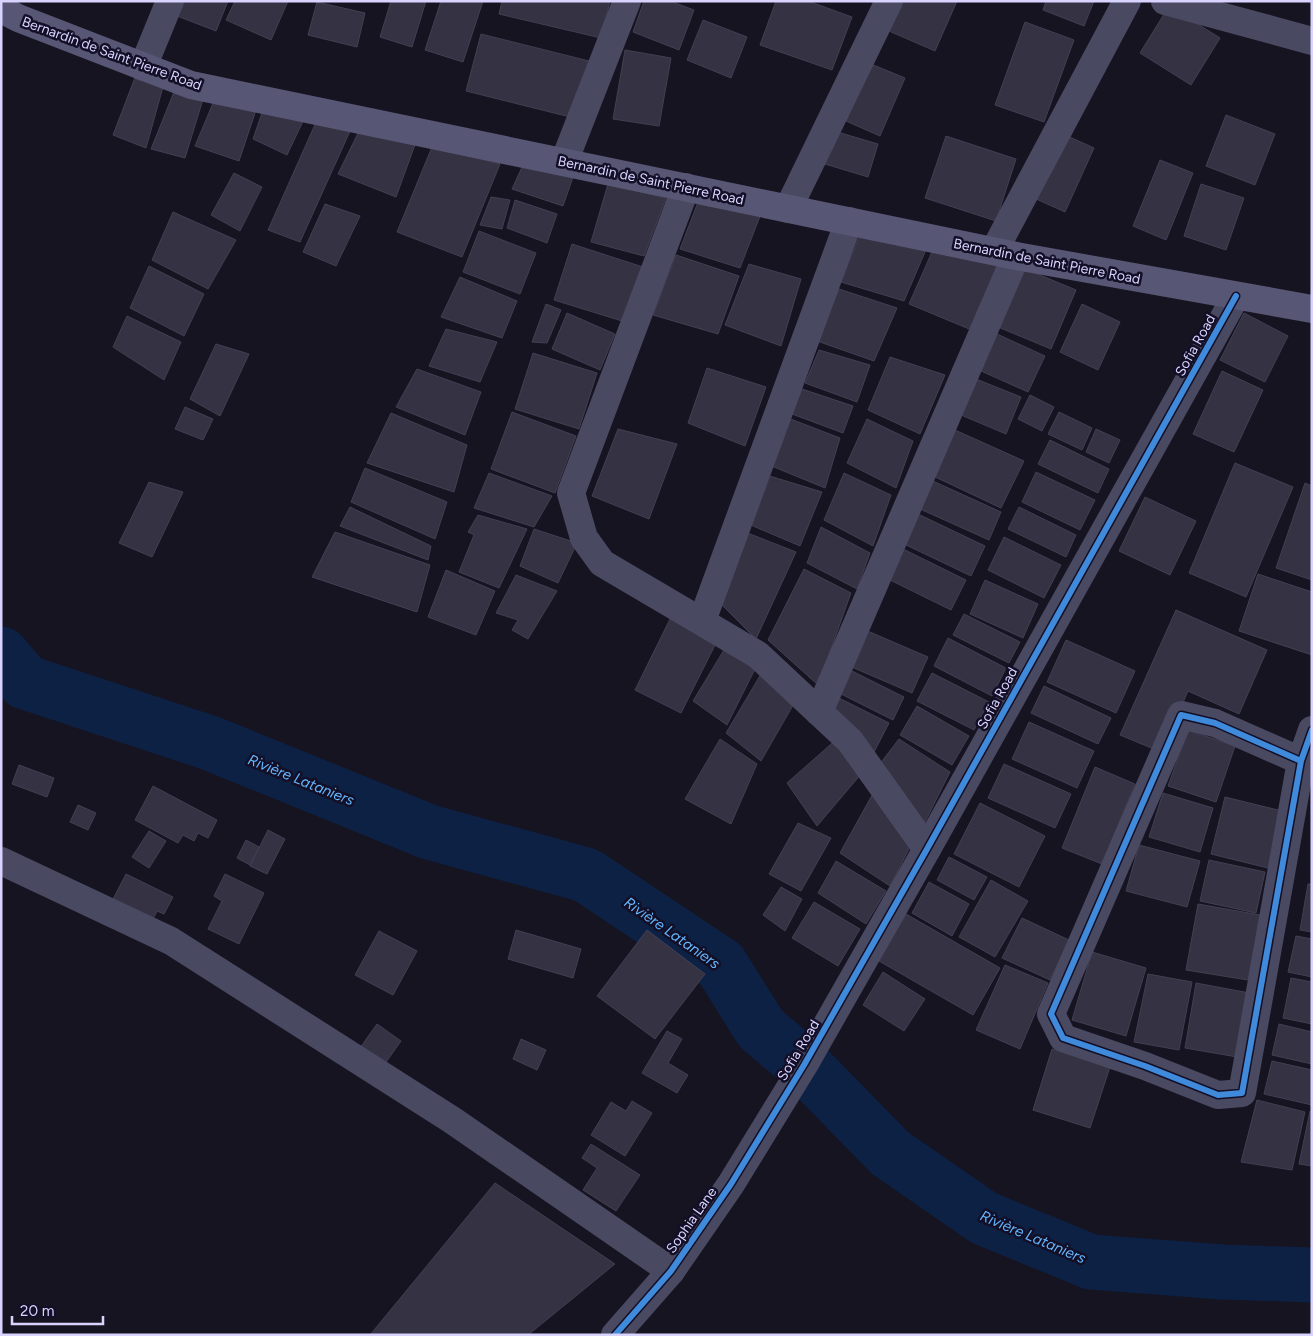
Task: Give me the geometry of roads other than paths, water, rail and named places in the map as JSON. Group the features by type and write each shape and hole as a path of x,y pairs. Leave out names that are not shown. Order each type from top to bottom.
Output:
{"main road":[{"name":"Bernardin de Saint Pierre Road","path":"1,9 18,18 190,85 1005,254 1312,309"}],"street":[{"path":"143,67 170,1"},
{"path":"564,162 627,1"},
{"path":"788,208 889,1"},
{"path":"819,712 1005,254 1127,1"},
{"path":"1165,1 1312,41"},
{"path":"686,187 571,493 584,538 602,562 758,655 850,741 927,849"},
{"path":"702,622 849,221"},
{"name":"Sofia Road","path":"776,1110 927,849 1236,296"},
{"path":"1302,761 1215,723 1181,715 1051,1014 1063,1038 1145,1066 1218,1095 1242,1094 1302,761 1312,730"},
{"path":"1,861 171,941 452,1120 671,1271"},
{"name":"Sophia Lane","path":"615,1335 671,1271 731,1184 776,1110"}],"waterway":[{"name":"Rivière Lataniers","path":"1,654 25,682 210,743 429,832 586,875 721,965 761,1029 804,1065 890,1153 984,1218 1091,1262 1222,1272 1312,1275"}]}
